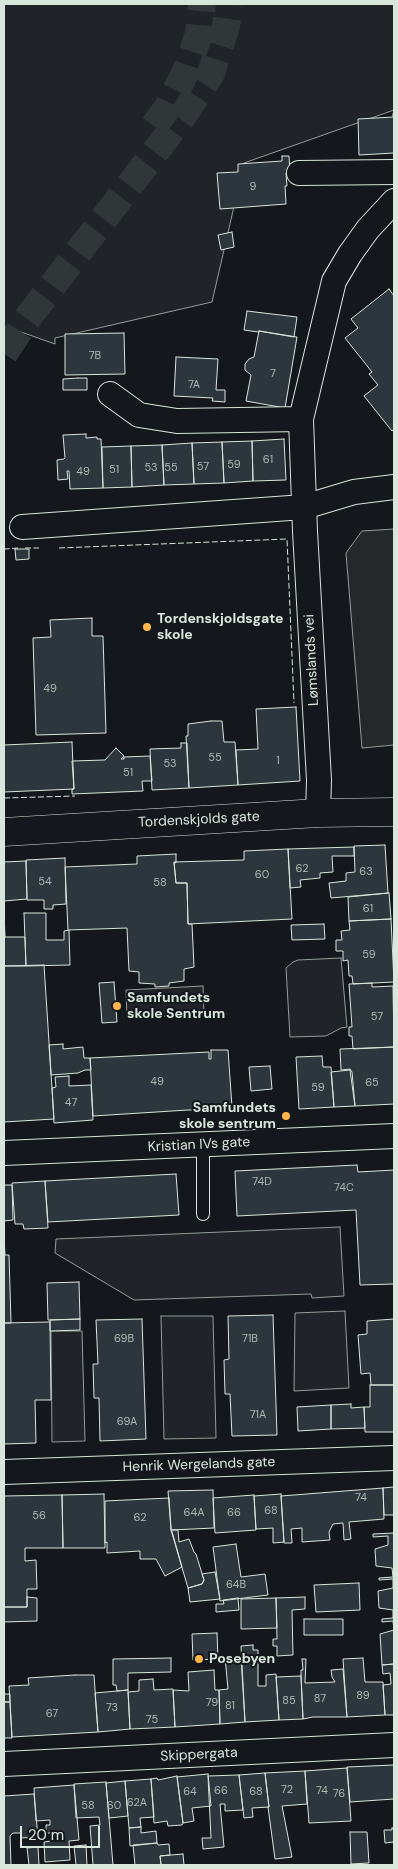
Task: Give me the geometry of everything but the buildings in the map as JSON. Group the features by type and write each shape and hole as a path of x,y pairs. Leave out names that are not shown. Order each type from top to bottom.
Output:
{"street":[{"path":"299,173 394,172"},
{"name":"Lømslands vei","path":"318,814 319,780 301,419 334,280 368,229 394,201"},
{"path":"110,394 140,415 177,421 301,419"},
{"path":"22,527 304,507 354,492 394,487"},
{"name":"Tordenskjolds gate","path":"4,832 318,814 394,812"},
{"name":"Kristian IVs gate","path":"4,1154 394,1136"},
{"name":"Henrik Wergelands gate","path":"4,1472 394,1458"},
{"name":"Skippergata","path":"4,1764 394,1745"}],"lane":[{"path":"203,1214 204,1144"}],"shaded area":[{"path":"4,4 394,4 394,110 244,163 212,302 55,338 55,344 4,326"},
{"path":"394,529 394,745 362,748 346,553 362,531"},
{"path":"341,958 347,1027 326,1036 290,1037 286,968 298,960"},
{"path":"203,986 204,1014 127,1018 126,990"},
{"path":"340,1227 344,1296 312,1298 311,1294 134,1300 55,1253 56,1239"},
{"path":"345,1311 349,1388 294,1391 295,1313"},
{"path":"161,1316 213,1316 216,1438 164,1439"},
{"path":"51,1331 82,1331 85,1441 52,1442"}],"tunnel":[{"path":"154,126 168,107 187,69 199,34 202,4"},
{"path":"4,354 26,320 182,117 211,73 226,26 229,4"}],"fence":[{"path":"59,548 287,539 294,703"},
{"path":"4,550 18,548"},
{"path":"25,548 39,548"},
{"path":"4,798 75,796"}],"place":[{"name":"Tordenskjoldsgate skole","path":"147,627"},
{"name":"Samfundets skole Sentrum","path":"117,1006"},
{"name":"Samfundets skole sentrum","path":"286,1116"},
{"name":"Posebyen","path":"199,1659"}]}
